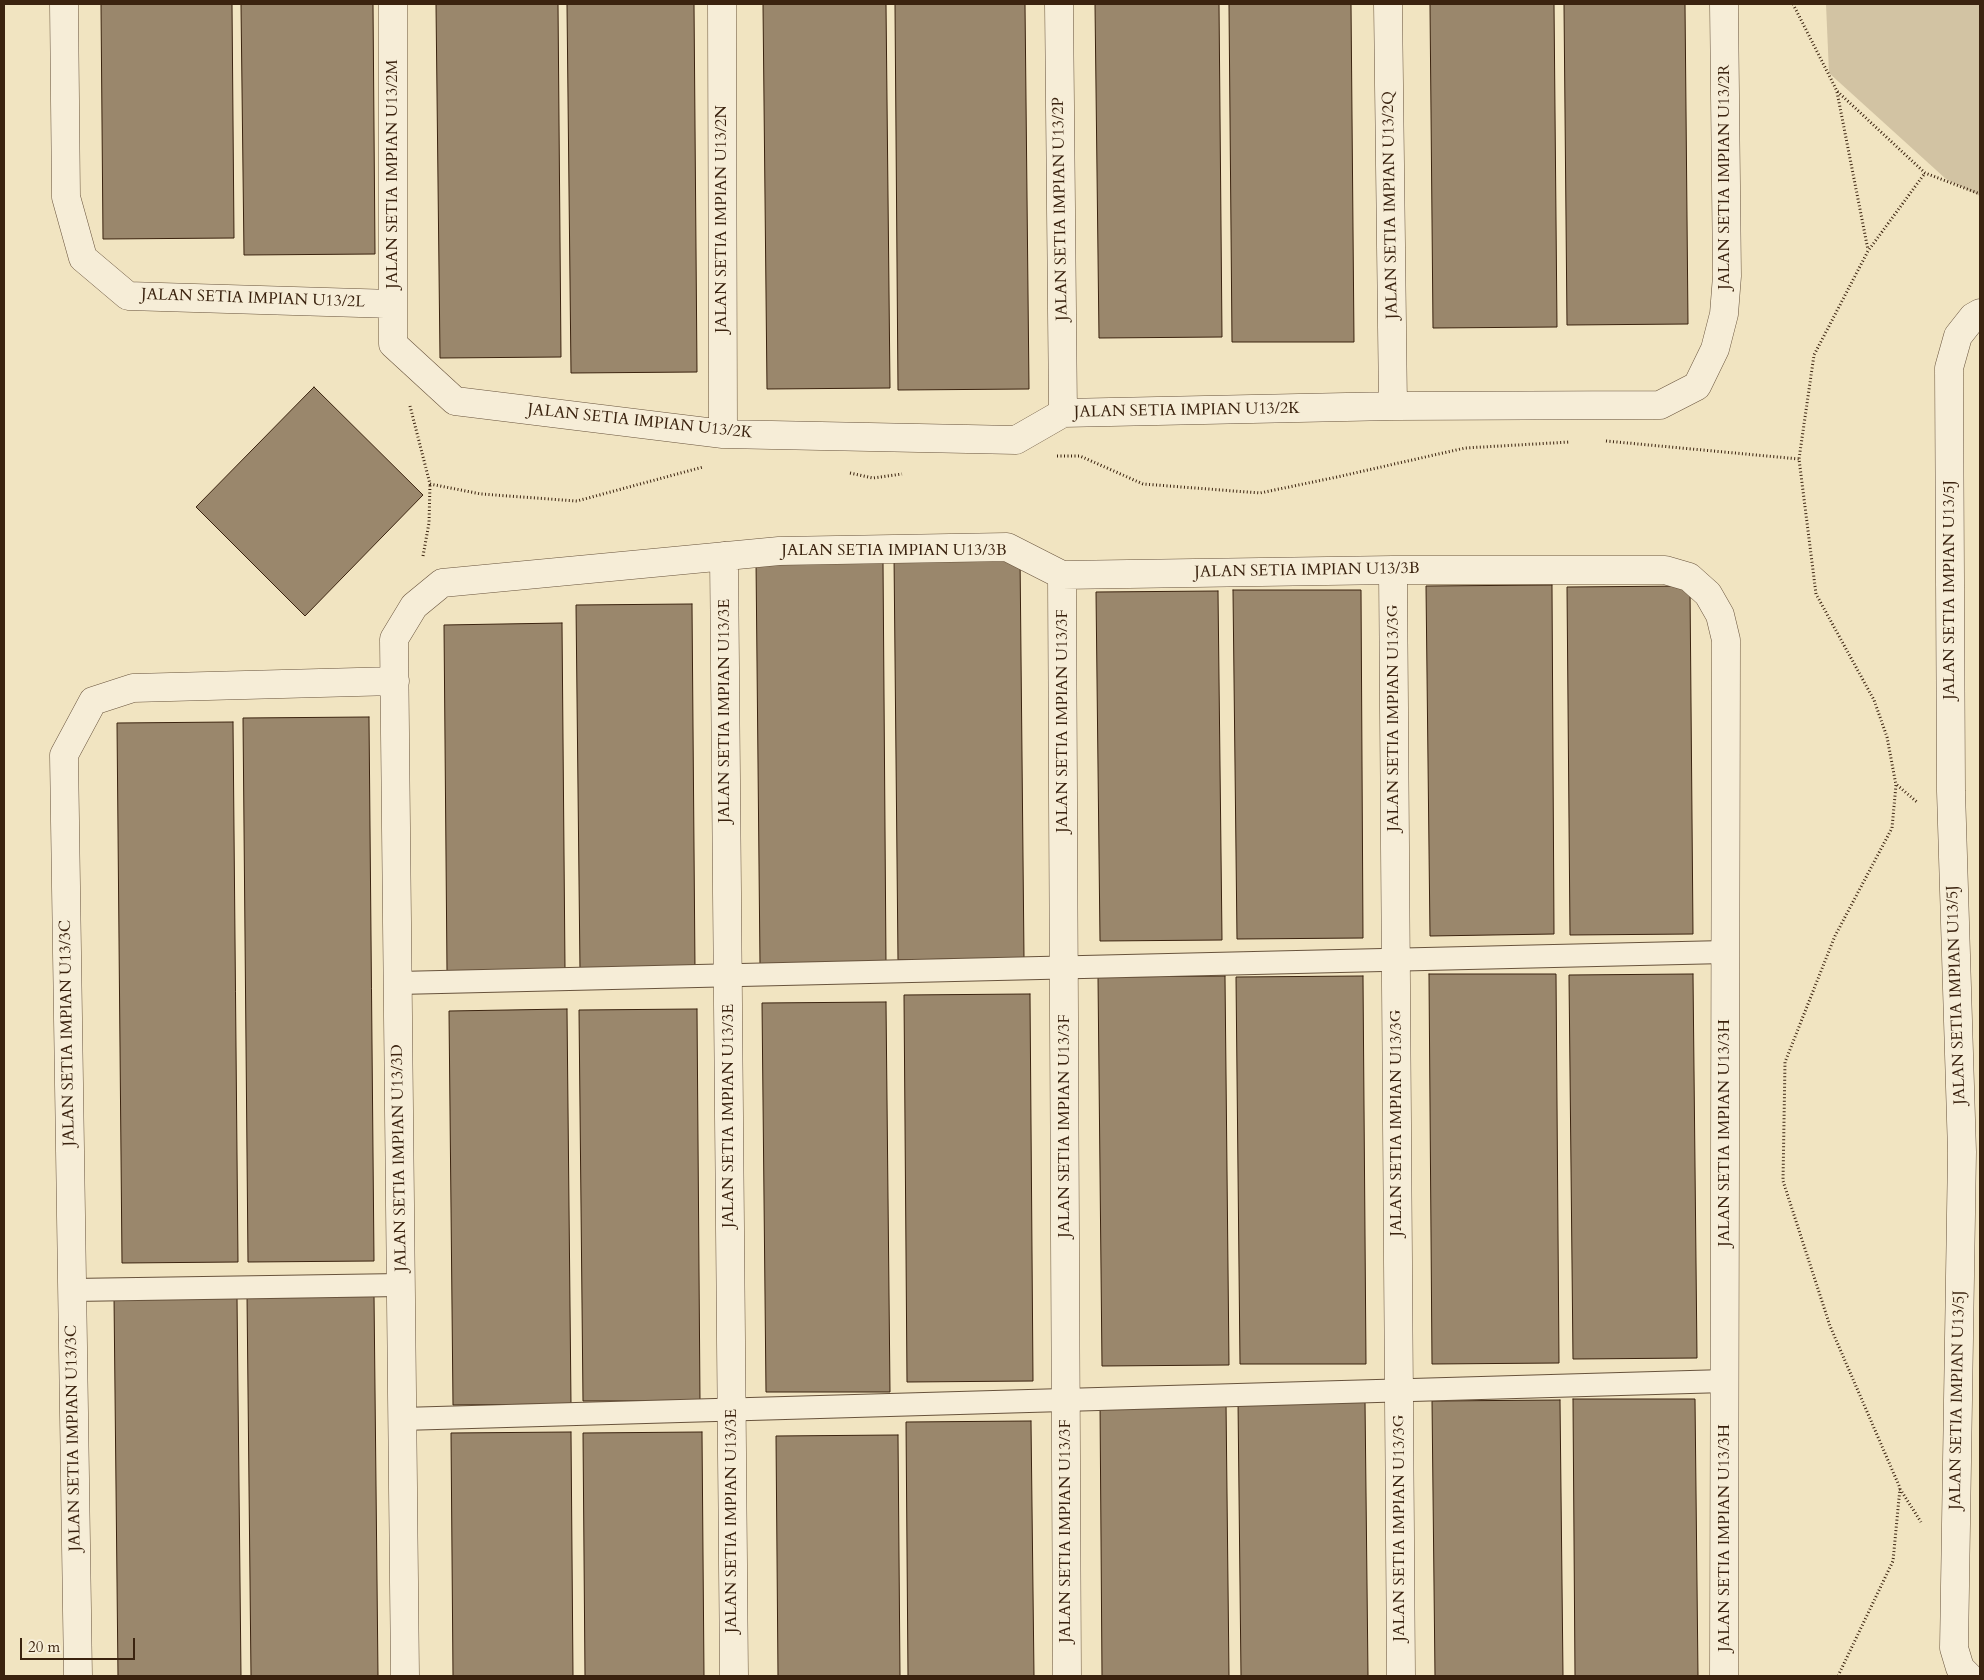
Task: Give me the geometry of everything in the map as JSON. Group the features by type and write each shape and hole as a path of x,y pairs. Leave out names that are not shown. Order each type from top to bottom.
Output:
{"street":[{"name":"JALAN SETIA IMPIAN U13/2L","path":"64,4 66,197 83,258 128,296 393,304"},
{"name":"JALAN SETIA IMPIAN U13/2M","path":"393,4 393,344"},
{"name":"JALAN SETIA IMPIAN U13/2N","path":"722,4 723,434"},
{"name":"JALAN SETIA IMPIAN U13/2P","path":"1059,4 1063,414"},
{"name":"JALAN SETIA IMPIAN U13/2Q","path":"1388,4 1393,406"},
{"name":"JALAN SETIA IMPIAN U13/2R","path":"1714,349 1724,314 1726,276 1724,4"},
{"name":"JALAN SETIA IMPIAN U13/5J","path":"1968,1676 1960,1668 1954,1648 1962,1152 1951,791 1949,368 1958,336 1977,315"},
{"name":"JALAN SETIA IMPIAN U13/2K","path":"393,344 455,400 723,434 1016,440 1063,414 1393,406 1660,405 1697,386 1714,349"},
{"name":"JALAN SETIA IMPIAN U13/3B","path":"394,639 414,606 442,583 779,551 1007,547 1062,575 1393,570 1665,570 1689,578 1708,594"},
{"name":"JALAN SETIA IMPIAN U13/3E","path":"724,556 734,1676"},
{"name":"JALAN SETIA IMPIAN U13/3G","path":"1393,570 1401,1676"},
{"name":"JALAN SETIA IMPIAN U13/3F","path":"1062,575 1067,1676"},
{"name":"JALAN SETIA IMPIAN U13/3H","path":"1708,594 1720,615 1726,640 1724,1676"},
{"name":"JALAN SETIA IMPIAN U13/3D","path":"394,639 405,1676"},
{"name":"JALAN SETIA IMPIAN U13/3C","path":"78,1676 64,755 93,701 133,688 395,682"}],"lane":[{"path":"398,983 1725,952"},
{"path":"72,1290 401,1285"},
{"path":"402,1418 1725,1381"}],"path":[{"path":"1794,4 1836,91 1868,251"},
{"path":"1836,91 1925,173 1980,194"},
{"path":"1838,1676 1893,1561 1900,1488 1830,1326 1784,1181 1785,1062 1836,936 1892,828 1896,785 1887,737 1874,700 1816,594 1799,459 1814,355 1868,251 1925,173"},
{"path":"414,606 429,523 430,484"}],"shaded area":[{"path":"1826,4 1980,4 1980,196 1946,179 1829,73"}],"building":[{"path":"101,4 232,4 234,238 103,239"},
{"path":"241,4 373,4 375,254 244,255"},
{"path":"436,4 558,4 561,357 440,358"},
{"path":"567,4 694,4 697,372 571,373"},
{"path":"763,4 886,4 890,388 767,389"},
{"path":"895,4 1025,4 1029,389 898,390"},
{"path":"1095,4 1219,4 1222,337 1099,338"},
{"path":"1229,4 1351,4 1354,342 1232,342"},
{"path":"1430,4 1554,4 1557,327 1433,328"},
{"path":"1564,4 1685,4 1688,324 1567,325"},
{"path":"314,387 423,495 305,616 196,507"},
{"path":"1020,554 1024,958 898,960 894,555"},
{"path":"883,560 886,964 760,965 756,561"},
{"path":"1552,585 1554,934 1430,936 1426,586"},
{"path":"1690,586 1693,934 1570,935 1567,587"},
{"path":"1233,590 1361,590 1363,938 1237,939"},
{"path":"1218,591 1222,940 1100,941 1096,592"},
{"path":"692,604 695,970 580,971 576,605"},
{"path":"562,623 565,969 447,971 444,625"},
{"path":"369,717 374,1261 248,1262 243,718"},
{"path":"233,722 238,1262 122,1263 117,723"},
{"path":"1429,974 1556,974 1559,1363 1432,1364"},
{"path":"1693,974 1697,1358 1573,1359 1569,975"},
{"path":"1225,976 1229,1365 1102,1366 1098,977"},
{"path":"1363,976 1366,1364 1240,1364 1236,977"},
{"path":"1030,994 1033,1381 907,1382 904,995"},
{"path":"886,1002 890,1392 766,1392 762,1003"},
{"path":"567,1009 571,1404 453,1405 449,1011"},
{"path":"697,1009 700,1401 583,1401 579,1010"},
{"path":"374,1294 378,1676 251,1676 247,1295"},
{"path":"237,1296 241,1676 118,1676 114,1297"},
{"path":"1573,1399 1695,1399 1698,1676 1575,1676"},
{"path":"1365,1400 1368,1676 1241,1676 1238,1401"},
{"path":"1560,1400 1563,1676 1435,1676 1432,1401"},
{"path":"1226,1401 1229,1676 1102,1676 1100,1402"},
{"path":"1031,1421 1034,1676 908,1676 906,1422"},
{"path":"571,1432 573,1676 453,1676 451,1433"},
{"path":"702,1432 704,1676 585,1676 583,1433"},
{"path":"898,1435 900,1676 778,1676 776,1436"}]}
